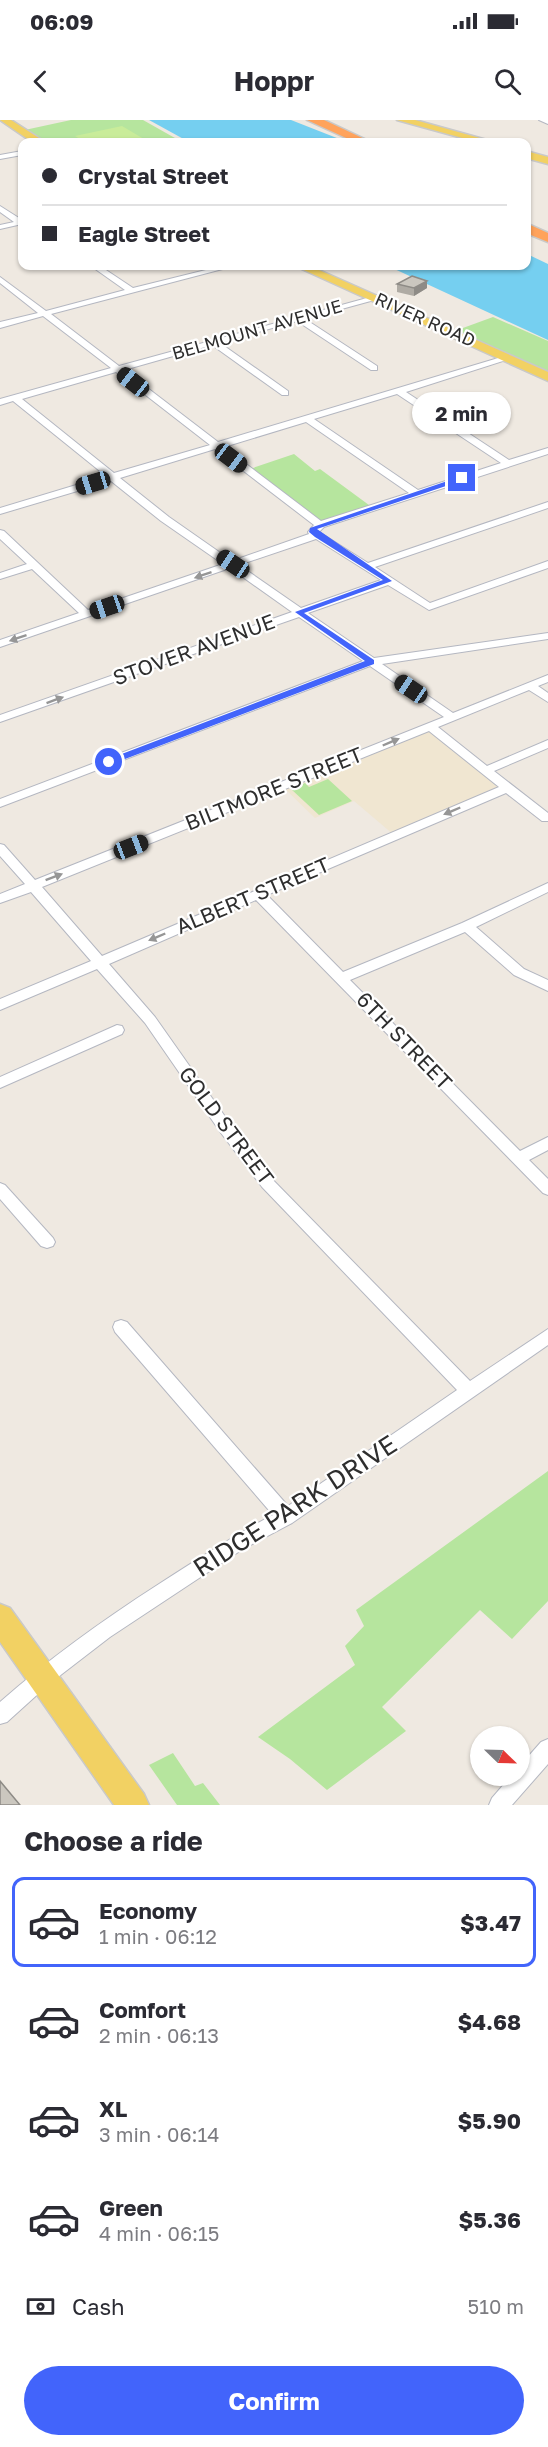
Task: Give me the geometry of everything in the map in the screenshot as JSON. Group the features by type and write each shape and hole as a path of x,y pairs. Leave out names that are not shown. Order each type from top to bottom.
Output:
{"highway":[{"path":"313,120 363,138"},
{"path":"332,120 365,138"},
{"path":"531,231 547,245"},
{"path":"531,235 547,245"},
{"path":"531,244 547,245"}],"main road":[{"path":"4,120 33,138"},
{"path":"402,120 472,138"},
{"path":"531,156 548,161"},
{"name":"RIVER ROAD","path":"311,270 548,377"},
{"path":"0,1618 133,1805"}],"street":[{"path":"542,120 548,122"},
{"path":"0,157 18,154"},
{"path":"0,208 18,220"},
{"path":"0,227 18,223"},
{"path":"101,270 131,291"},
{"path":"0,325 214,270"},
{"path":"0,279 216,446 366,567 429,607 548,564"},
{"name":"BELMOUNT AVENUE","path":"0,402 375,297"},
{"path":"299,319 374,368"},
{"path":"213,342 285,393"},
{"path":"0,511 508,358"},
{"path":"400,392 507,463"},
{"path":"15,398 165,519 450,716"},
{"path":"308,419 416,493"},
{"path":"0,644 233,564 416,493 548,451"},
{"path":"366,567 548,505"},
{"path":"0,533 86,614"},
{"path":"0,576 33,565"},
{"name":"STOVER AVENUE","path":"0,719 389,581"},
{"path":"0,803 371,662 548,636"},
{"name":"BILTMORE STREET","path":"0,899 283,787 450,716 548,678"},
{"path":"530,685 548,699"},
{"path":"429,726 546,818"},
{"path":"485,771 548,744"},
{"name":"ALBERT STREET","path":"0,1005 506,788"},
{"name":"GOLD STREET","path":"0,848 150,1020 226,1129 267,1183 469,1391"},
{"path":"342,978 467,926 548,887"},
{"name":"6TH STREET","path":"258,894 548,1190"},
{"path":"467,926 519,972 548,987"},
{"path":"0,1083 117,1030"},
{"path":"519,1159 548,1143"},
{"path":"0,1189 47,1242"},
{"path":"121,1327 286,1517"},
{"name":"RIDGE PARK DRIVE","path":"0,1715 42,1677 103,1631 237,1543 286,1517 548,1336"},
{"path":"499,1805 548,1749"}],"shaded area":[{"path":"429,726 506,788 394,835 354,801 315,818 283,787"}],"green space":[{"path":"71,120 143,120 175,138 32,138 20,131"},
{"path":"122,126 142,138 78,138 75,136"},
{"path":"493,317 548,341 548,377 452,332"},
{"path":"294,454 315,471 320,469 373,508 320,525 247,470"},
{"path":"328,779 352,801 319,815 291,789 305,783 309,787"},
{"path":"548,1471 548,1601 512,1639 480,1610 382,1707 406,1731 327,1790 290,1759 258,1737 355,1665 345,1646 364,1626 356,1610"},
{"path":"173,1753 195,1786 203,1783 220,1805 177,1805 149,1765"}],"water":[{"path":"149,120 291,120 337,138 182,138"},
{"path":"531,256 548,264 548,340 397,270 531,270"}],"building":[{"path":"412,276 427,281 414,288 397,284"},
{"path":"0,1781 20,1805 0,1805"}],"route":[{"path":"109,762 371,662 298,612 389,581 317,535 313,532 314,528 462,478"}]}
